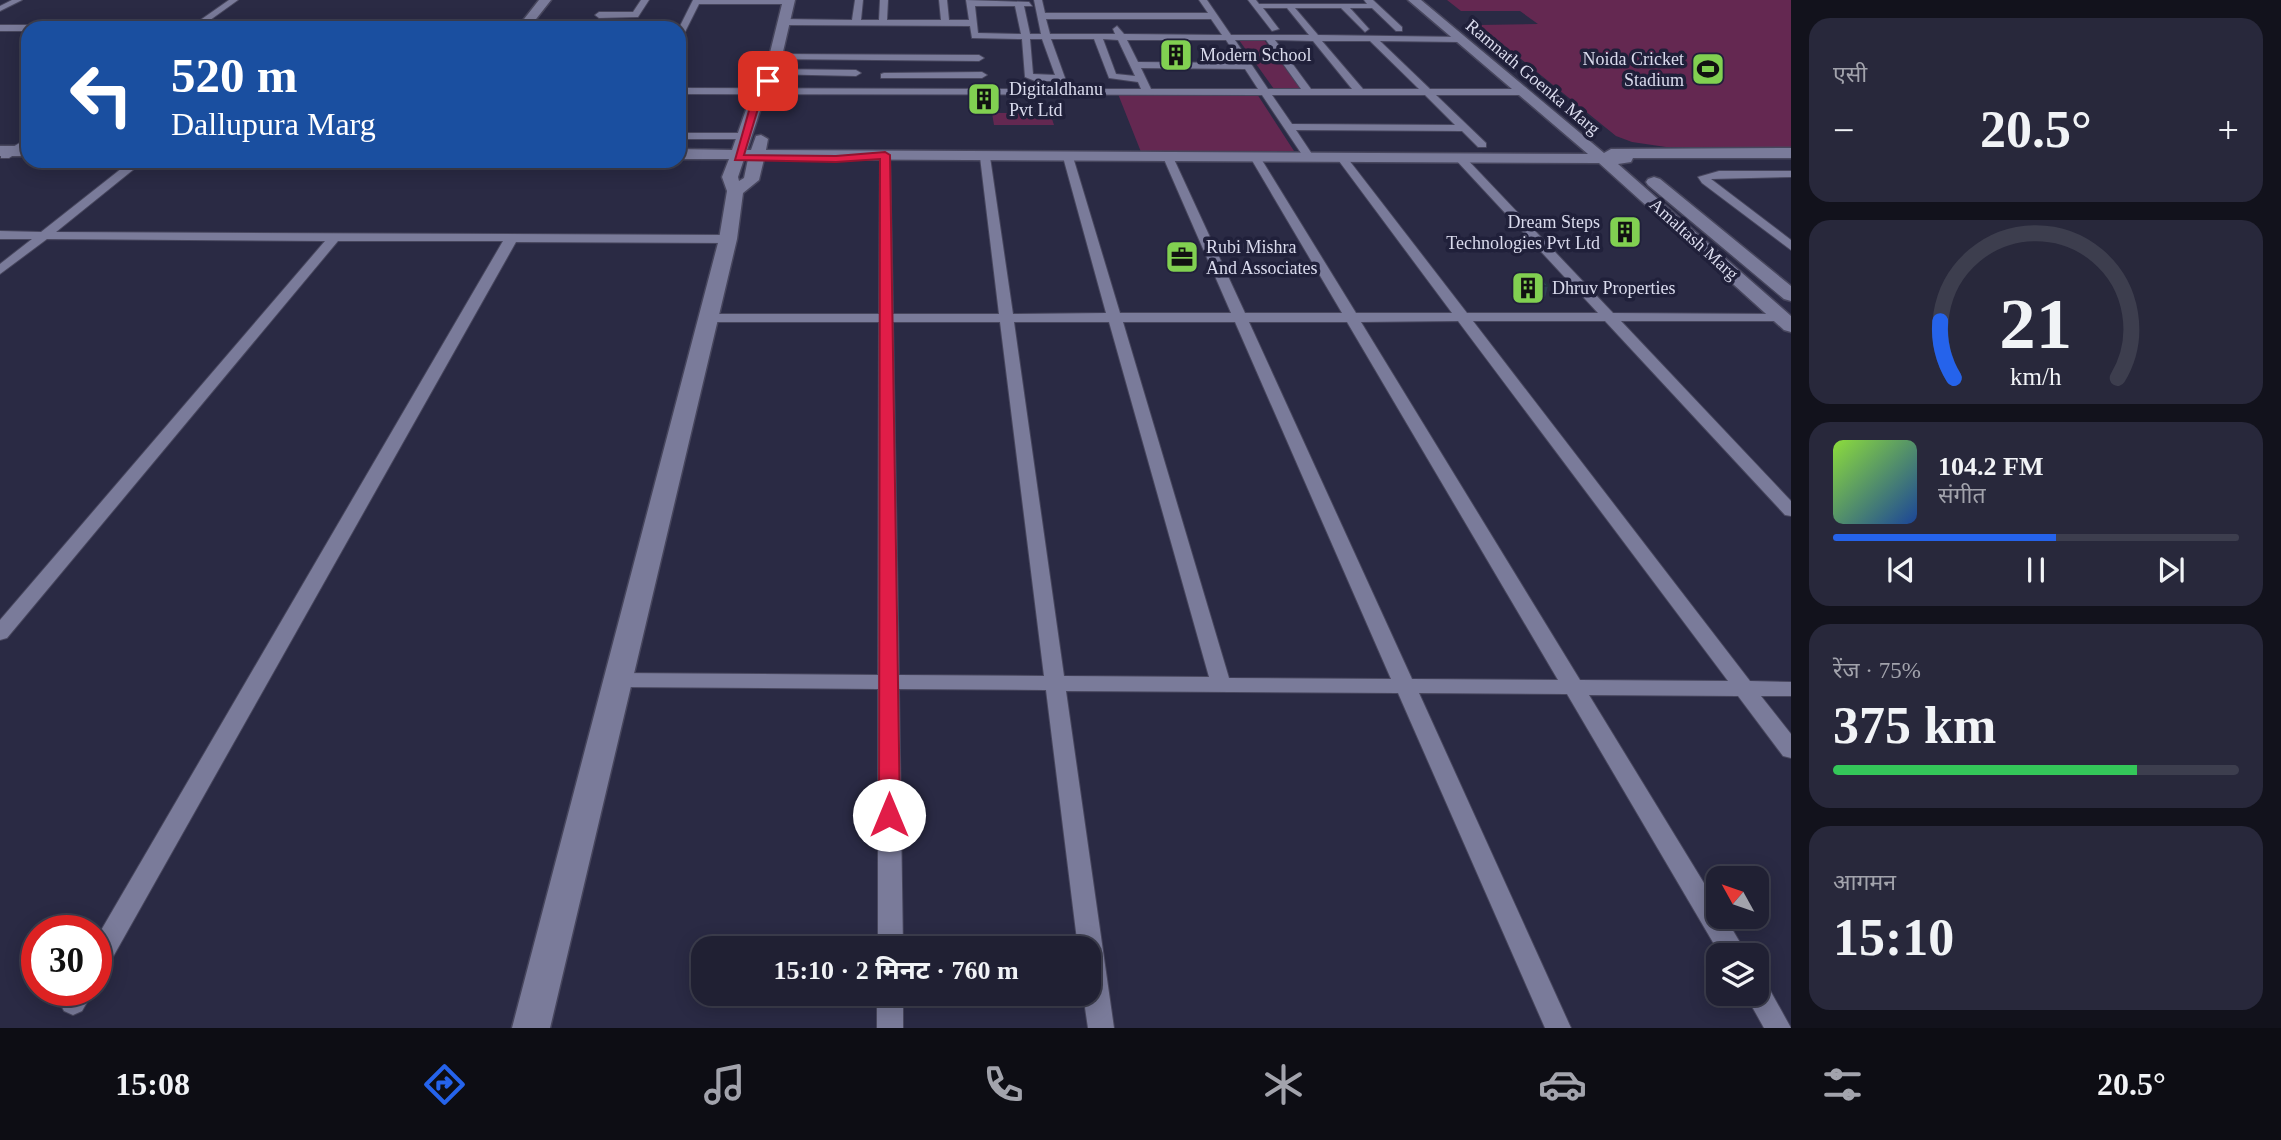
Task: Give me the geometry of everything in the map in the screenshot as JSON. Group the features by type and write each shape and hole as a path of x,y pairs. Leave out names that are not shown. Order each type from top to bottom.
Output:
{"street":[{"path":"0,9 18,0"},
{"path":"203,21 234,0"},
{"path":"528,21 545,0"},
{"path":"541,21 557,0"},
{"path":"595,21 601,11 634,15 645,0"},
{"path":"856,22 859,0"},
{"path":"883,22 884,0"},
{"path":"943,0 945,23"},
{"path":"1203,0 1309,157"},
{"name":"Ramnath Goenka Marg","path":"1414,0 1448,29 1463,34 1583,124"},
{"name":"Ramnath Goenka Marg","path":"1431,0 1523,92 1581,141 1612,155"},
{"path":"685,21 696,1 789,1 769,77 758,155 751,180 739,159 716,149 686,155"},
{"path":"980,75 970,2 1038,2 1046,37 1066,92"},
{"path":"1254,3 1275,29"},
{"path":"1254,3 1343,6 1372,3 1399,29"},
{"path":"993,4 995,15"},
{"path":"1019,4 1026,37 1028,75 1035,78 1061,78"},
{"path":"1289,6 1360,92"},
{"path":"1343,6 1365,29"},
{"path":"1141,79 1112,76 1088,8 1144,8 1148,16"},
{"path":"1042,16 1093,16 1116,27 1448,29"},
{"path":"975,36 1099,38 1116,27 1148,16 1221,27 1269,39 1373,39 1463,34"},
{"path":"783,22 974,23"},
{"path":"997,26 999,37"},
{"path":"1116,27 1221,27"},
{"path":"1116,27 1148,92"},
{"path":"0,28 21,28"},
{"path":"1269,39 1308,92"},
{"path":"1373,39 1482,145"},
{"path":"1135,65 1247,66"},
{"path":"769,77 855,74 980,75"},
{"path":"769,77 855,74"},
{"path":"686,90 769,77 855,74 980,75 1066,92 1523,92"},
{"path":"884,75 980,75"},
{"path":"531,1028 727,239 739,159 756,100 769,77"},
{"path":"1289,127 1464,128"},
{"path":"686,139 739,159"},
{"path":"1560,157 1581,145 1581,141"},
{"path":"686,157 717,164 758,155 836,159 861,155 1560,157 1791,153"},
{"path":"758,155 785,156"},
{"path":"885,155 890,936"},
{"path":"1560,157 1612,155"},
{"name":"Amaltash Marg","path":"1612,155 1656,184 1791,295"},
{"name":"Amaltash Marg","path":"1612,155 1786,321"},
{"path":"985,157 1101,1028"},
{"path":"1068,157 1221,685"},
{"path":"1168,157 1558,1028"},
{"path":"1255,157 1727,943"},
{"path":"1341,157 1791,750"},
{"path":"1463,157 1791,511"},
{"path":"1656,184 1665,169 1686,160 1791,160"},
{"path":"0,270 129,168"},
{"path":"1791,174 1718,174 1704,177 1791,246"},
{"path":"0,234 727,239"},
{"path":"0,633 335,236"},
{"path":"112,935 512,237"},
{"path":"708,318 1609,317 1786,321"},
{"path":"618,680 1791,689"},
{"path":"890,1006 890,1028"},
{"path":"1766,1006 1779,1028"}],"shaded area":[{"path":"1447,0 1791,0 1791,147 1666,147 1632,142 1616,136 1479,25 1538,24 1520,11 1461,11"},
{"path":"1239,40 1264,40 1301,89 1274,89"},
{"path":"1118,94 1257,94 1294,151 1141,152"},
{"path":"992,113 1050,113 1054,125 994,125"}],"building":[{"path":"1517,271 1538,272 1548,286 1522,285"}],"place":[{"name":"Modern School","path":"1176,55"},
{"name":"Noida Cricket Stadium","path":"1708,69"},
{"name":"Digitaldhanu Pvt Ltd","path":"984,99"},
{"name":"Dream Steps Technologies Pvt Ltd","path":"1625,232"},
{"name":"Rubi Mishra And Associates","path":"1182,257"},
{"name":"Dhruv Properties","path":"1528,288"}],"route":[{"path":"768,81 763,96 756,100 738,158 836,159 885,155 889,815"}]}
